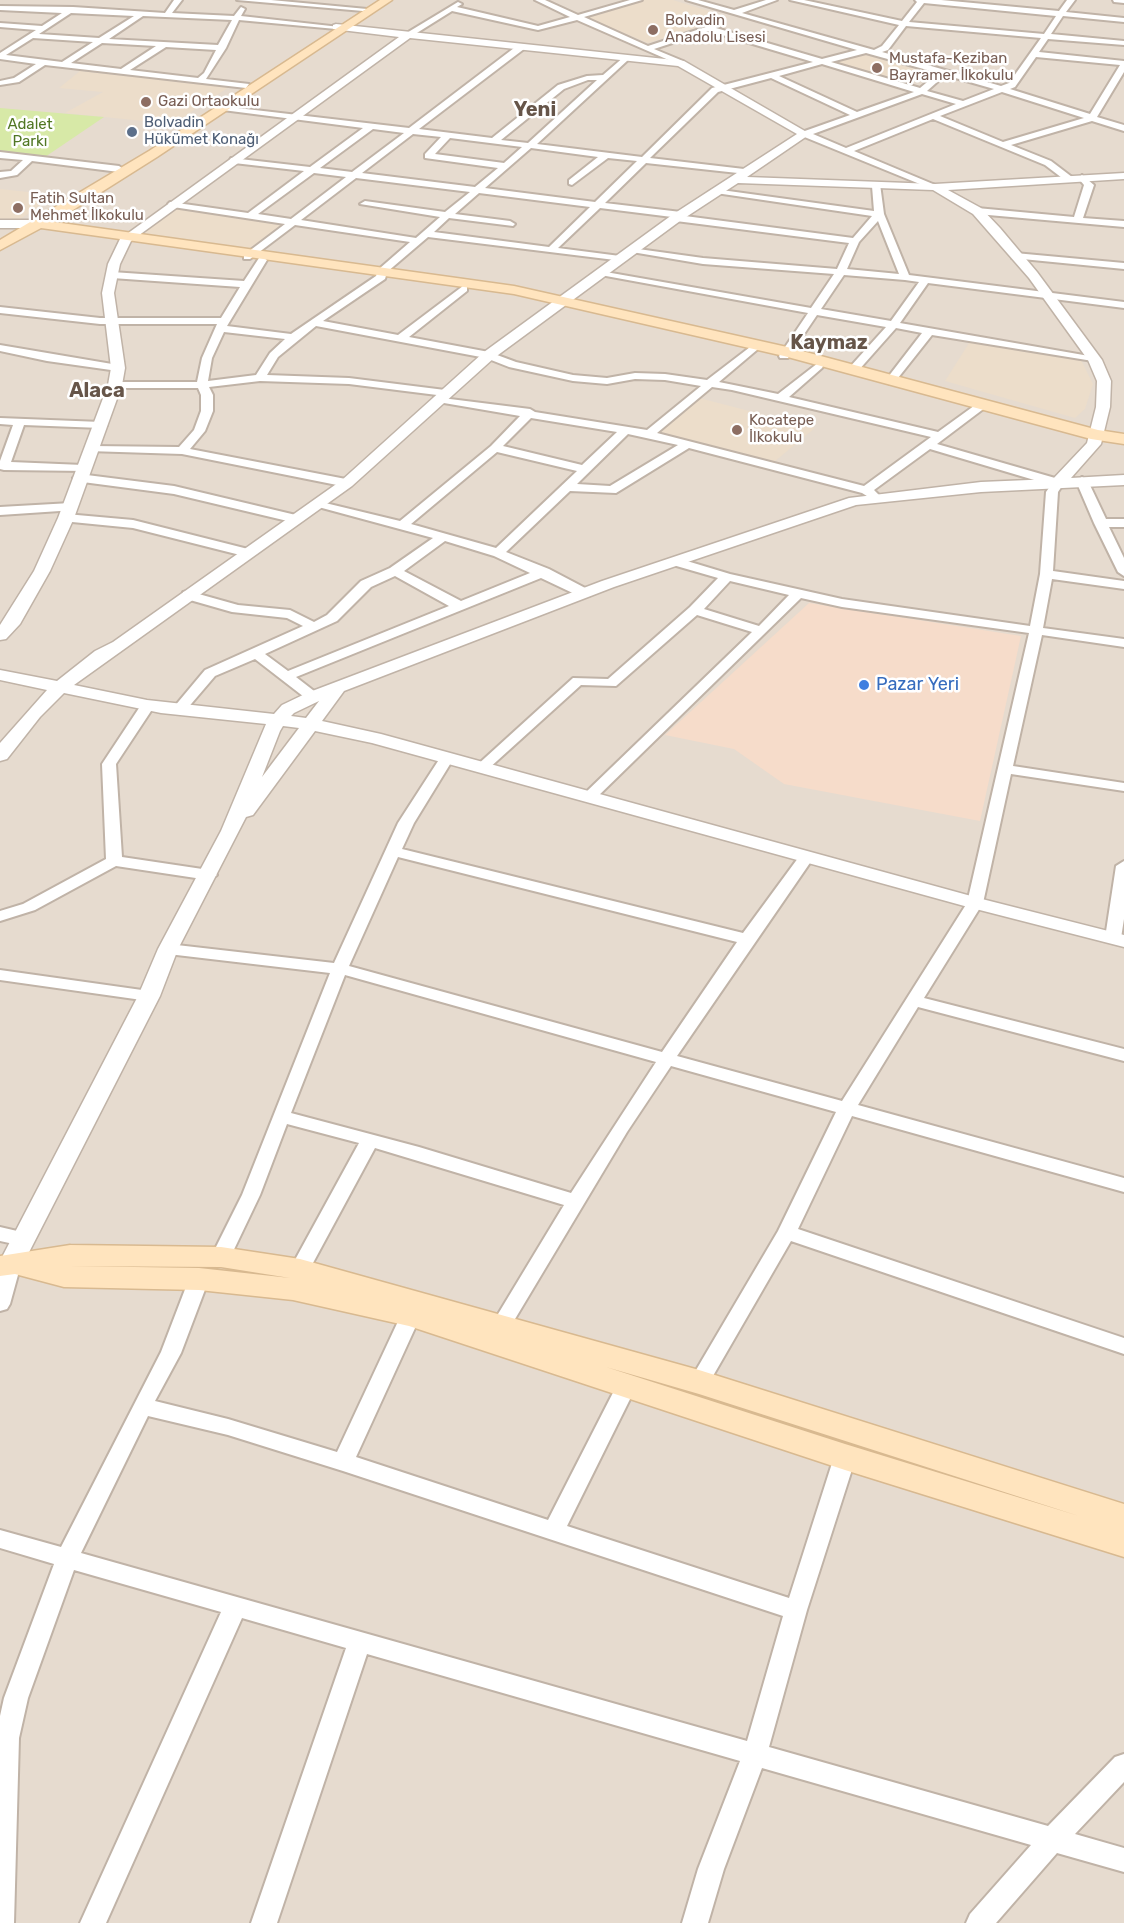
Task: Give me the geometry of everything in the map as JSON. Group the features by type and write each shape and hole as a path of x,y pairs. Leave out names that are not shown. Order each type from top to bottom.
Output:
{"main road":[{"path":"0,246 220,108 340,28 377,0"},
{"path":"34,226 119,169 220,108 246,86 387,0"},
{"path":"34,226 514,290 853,370 978,408"},
{"path":"381,274 517,298 563,301"},
{"path":"785,354 818,366 1096,439 1124,450"},
{"path":"1096,439 1124,439"},
{"path":"12,1256 221,1257 300,1269 502,1324 699,1382 1124,1517"},
{"path":"12,1256 64,1275 199,1279 293,1289 411,1315 845,1457 1124,1543"}],"street":[{"path":"47,8 52,0"},
{"path":"167,15 178,0"},
{"path":"200,80 207,74 222,48 243,0 363,9"},
{"path":"0,634 14,620 42,571 69,512 81,473 115,386 117,368 108,292 112,275 128,237 409,34 463,0"},
{"path":"542,0 680,63 725,86 805,134 935,187 977,211 1047,296 1095,360 1104,381 1103,407 1096,439 1052,492 1046,574 1036,631 975,903 847,1108 787,1232 699,1382"},
{"path":"450,8 538,28 638,0"},
{"path":"690,0 873,51 1124,128"},
{"path":"794,0 904,24 1124,43"},
{"path":"551,250 600,205 715,90 885,48 921,0 1124,20"},
{"path":"848,150 1005,90 1012,85 1071,0"},
{"path":"1117,0 1124,1"},
{"path":"732,13 768,1"},
{"path":"0,8 106,8 167,15 237,18 680,63"},
{"path":"0,56 73,9"},
{"path":"64,64 143,13"},
{"path":"648,48 746,17"},
{"path":"0,25 44,28"},
{"path":"708,28 967,105"},
{"path":"33,36 222,48"},
{"path":"122,72 163,45"},
{"path":"182,451 199,431 207,411 207,395 202,385 207,358 247,284 254,256 520,47"},
{"path":"1002,145 1092,118 1124,64 1034,54"},
{"path":"0,56 246,86"},
{"path":"260,378 274,355 293,337 381,274 530,145 625,58"},
{"path":"0,83 16,80 44,62"},
{"path":"0,755 34,713 59,688 101,655 119,646 347,483 489,355 625,255 714,192 805,134 921,92 944,72"},
{"path":"771,75 859,116"},
{"path":"494,141 561,87 587,78 605,77"},
{"path":"220,108 645,160 739,176 877,186 935,187 1124,176"},
{"path":"934,117 1048,163 1069,179"},
{"path":"251,215 371,126"},
{"path":"448,135 428,156 506,166"},
{"path":"0,155 119,169"},
{"path":"572,182 606,155"},
{"path":"0,176 14,173 31,158"},
{"path":"234,160 600,205 855,241"},
{"path":"1078,220 1089,185 1082,178"},
{"path":"877,186 879,214 900,259 905,277"},
{"path":"714,192 879,214"},
{"path":"173,204 295,222 423,237 551,250 905,277 1124,305"},
{"path":"365,204 510,224"},
{"path":"977,211 1124,224"},
{"path":"785,354 840,273 855,241 879,214"},
{"path":"0,224 34,226"},
{"path":"0,228 34,226"},
{"path":"1015,256 1124,266"},
{"path":"600,274 895,323 1095,360"},
{"path":"112,275 247,284"},
{"path":"853,370 895,323 925,280"},
{"path":"400,338 463,289"},
{"path":"0,310 113,322 223,325 293,337"},
{"path":"315,323 489,355 513,365 573,378 607,381 635,376 665,376 711,383 938,435"},
{"path":"890,381 930,330"},
{"path":"649,434 754,347"},
{"path":"0,348 47,358 117,368"},
{"path":"781,398 818,366"},
{"path":"115,386 202,385 260,378 349,381 627,429 870,494 1124,480"},
{"path":"0,1304 12,1256 149,996 168,949 231,831 275,725 288,709 313,697 584,593 854,501 870,494 926,444 978,408"},
{"path":"402,525 495,448 530,412"},
{"path":"0,421 101,425"},
{"path":"20,421 2,466 81,473 174,490 296,519"},
{"path":"498,553 627,429"},
{"path":"566,487 612,490 689,444"},
{"path":"926,444 1058,483"},
{"path":"92,448 182,451 347,483"},
{"path":"495,448 583,469"},
{"path":"1082,482 1124,572"},
{"path":"317,505 402,525 498,553 544,572 584,593"},
{"path":"0,511 69,512 133,524 248,553"},
{"path":"1100,523 1124,523"},
{"path":"181,707 210,673 332,618 366,584 394,571 443,537"},
{"path":"677,562 727,577 842,603 1124,643"},
{"path":"394,571 460,606"},
{"path":"286,676 544,572"},
{"path":"1046,574 1124,585"},
{"path":"307,730 445,762 482,767 578,681 611,683 695,610 727,577"},
{"path":"589,797 761,632 797,594"},
{"path":"188,595 237,609 290,614 312,626"},
{"path":"695,610 761,632"},
{"path":"256,652 313,697"},
{"path":"0,675 148,705 307,730 375,738 975,903 1119,939 1124,866"},
{"path":"231,831 337,689"},
{"path":"148,705 181,707 275,725"},
{"path":"114,861 109,764 148,705"},
{"path":"221,1257 251,1194 323,1006 342,969 393,851 406,823 445,762"},
{"path":"1006,769 1124,787"},
{"path":"393,851 747,939"},
{"path":"502,1324 574,1201 747,939 806,857"},
{"path":"0,916 30,907 114,861 209,875"},
{"path":"168,949 342,969 668,1057 1124,1185"},
{"path":"0,975 149,996"},
{"path":"915,1001 1124,1055"},
{"path":"281,1116 574,1201"},
{"path":"300,1269 370,1140"},
{"path":"787,1232 872,1263 1124,1346"},
{"path":"0,1234 12,1256"},
{"path":"1,1923 7,1738 19,1689 68,1556 142,1406 171,1353 199,1279"},
{"path":"344,1462 411,1315"},
{"path":"554,1530 627,1385"},
{"path":"142,1406 228,1427 344,1462 796,1610"},
{"path":"695,1923 711,1869 755,1754 796,1610 845,1457"},
{"path":"0,1539 68,1556 497,1682 1124,1860"},
{"path":"93,1923 236,1605"},
{"path":"264,1923 360,1640"},
{"path":"980,1923 1052,1840 1124,1765"}],"shaded area":[{"path":"0,0 1124,0 1124,1923 0,1923"},
{"name":"Bolvadin Anadolu Lisesi","path":"643,0 673,0 728,17 648,43 586,17"},
{"name":"Mustafa-Keziban Bayramer İlkokulu","path":"862,54 925,72 908,87 830,63"},
{"name":"Gazi Ortaokulu","path":"80,71 229,87 173,124 65,113 103,92 59,88"},
{"name":"Fatih Sultan Mehmet İlkokulu","path":"0,189 56,195 16,222 0,221"},
{"path":"179,208 284,223 250,248 143,233"},
{"path":"971,340 1081,360 1093,384 1085,409 1075,418 945,381"},
{"name":"Kocatepe İlkokulu","path":"698,398 815,428 774,462 659,432"},
{"name":"Pazar Yeri","path":"809,603 1021,636 980,821 784,784 734,749 665,735"}],"green space":[{"name":"Adalet Parkı","path":"0,108 104,117 45,157 0,153"}],"place":[{"name":"Bolvadin Anadolu Lisesi","path":"653,30"},
{"name":"Mustafa-Keziban Bayramer İlkokulu","path":"877,68"},
{"name":"Gazi Ortaokulu","path":"146,102"},
{"name":"Bolvadin Hükümet Konağı","path":"132,132"},
{"name":"Fatih Sultan Mehmet İlkokulu","path":"18,208"},
{"name":"Kocatepe İlkokulu","path":"737,430"},
{"name":"Pazar Yeri","path":"864,685"}],"district":[{"name":"Yeni","path":"535,110"},
{"name":"Kaymaz","path":"829,343"},
{"name":"Alaca","path":"97,391"}]}
